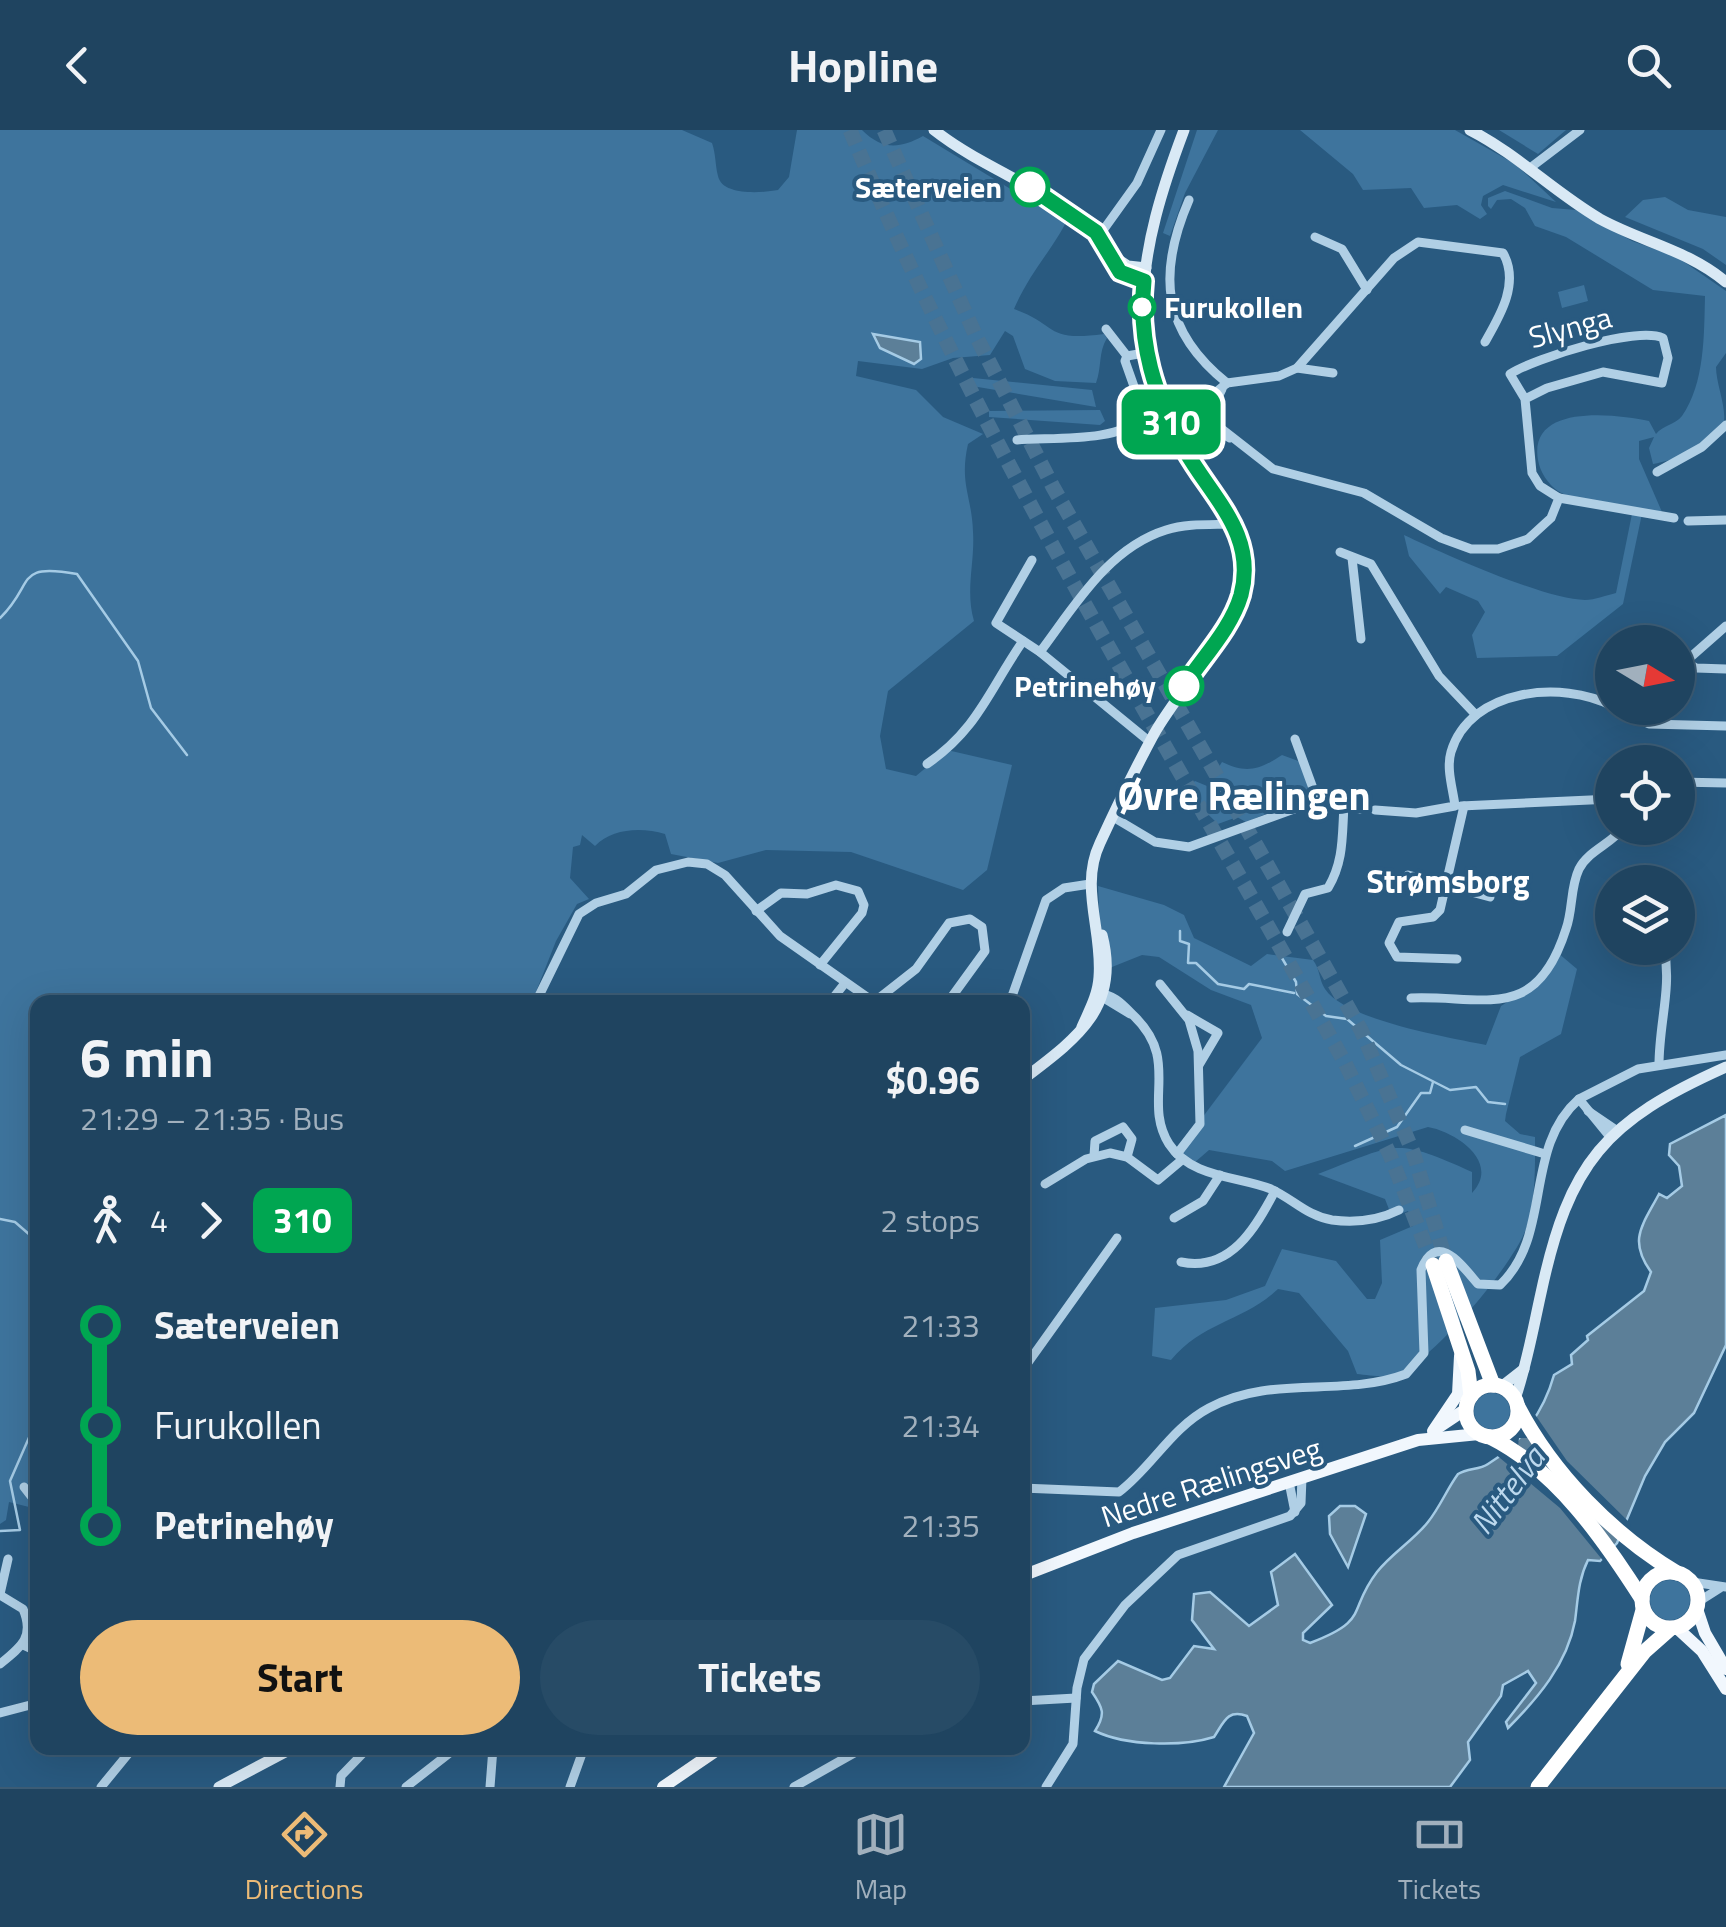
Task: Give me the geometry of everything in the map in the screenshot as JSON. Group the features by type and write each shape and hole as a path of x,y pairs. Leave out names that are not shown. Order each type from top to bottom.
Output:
{"highway":[{"path":"1538,1787 1624,1678 1674,1628 1687,1623 1698,1605 1692,1582 1631,1540 1560,1470 1519,1408 1497,1386 1439,1263 1459,1343 1469,1402 1468,1421 1568,1500 1618,1562 1654,1624 1674,1628"},
{"path":"1469,1402 1497,1386"},
{"path":"1489,1438 1510,1429 1519,1408"},
{"path":"1624,1678 1642,1604 1653,1578 1677,1573"}],"main road":[{"path":"934,130 1061,206 1099,236 1111,255 1145,274"},
{"path":"1030,1073 1082,1027 1102,996 1109,965 1090,884 1094,859 1150,742 1236,607 1244,564 1235,524 1192,463 1144,353 1145,274 1155,215 1184,130"},
{"path":"1470,130 1598,217 1688,255 1726,282"},
{"path":"1519,1408 1524,1368 1561,1217 1581,1174 1613,1134 1657,1100 1726,1067"},
{"path":"1433,1431 1458,1394 1459,1343"},
{"path":"1497,1386 1524,1368"},
{"name":"Nedre Rælingsveg","path":"1030,1573 1133,1533 1418,1440 1469,1402"},
{"name":"Nedre Rælingsveg","path":"1418,1440 1489,1438"},
{"path":"1698,1605 1704,1633 1726,1669"},
{"path":"1674,1628 1702,1650 1726,1689"},
{"path":"219,1787 281,1755"},
{"path":"664,1787 710,1755"}],"street":[{"path":"1099,236 1137,183 1161,130"},
{"path":"1530,168 1580,130"},
{"path":"1189,200 1176,244 1173,315 1187,341 1224,386"},
{"path":"1315,238 1342,250 1368,290"},
{"path":"1204,416 1224,386 1280,376 1297,368 1406,246 1418,242 1502,253 1509,265 1505,306 1484,342"},
{"path":"1017,440 1103,436 1138,422 1142,409 1127,374 1126,356 1106,329"},
{"name":"Slynga","path":"1526,399 1546,388 1603,372 1662,383 1668,358 1663,338 1640,334 1534,361 1510,374 1526,399 1532,472 1540,486 1558,498"},
{"path":"1126,356 1144,353"},
{"path":"1297,368 1333,374"},
{"path":"1168,415 1185,406 1273,469 1364,493 1441,538 1471,549 1498,548 1528,539 1551,518 1558,498 1674,518"},
{"path":"1657,472 1702,447 1726,425"},
{"path":"1688,521 1726,520"},
{"path":"1040,652 1094,580 1132,548 1165,530 1235,524"},
{"path":"1340,552 1370,564 1439,676 1476,715"},
{"path":"1352,558 1360,639"},
{"path":"1032,560 996,623 1040,652 1150,742"},
{"path":"1726,626 1685,662 1696,668 1726,669"},
{"path":"927,764 956,745 973,726 1023,641"},
{"path":"1457,959 1407,958 1389,950 1391,932 1399,922 1438,914 1460,806 1450,754 1464,726 1500,702 1557,690 1595,700"},
{"path":"1687,725 1726,726"},
{"path":"1295,739 1318,802"},
{"path":"1695,782 1726,782"},
{"path":"1375,810 1416,813 1460,806 1595,800"},
{"path":"1113,816 1155,842 1190,848 1318,802 1360,810"},
{"path":"1287,932 1305,894 1328,888 1334,878 1344,845 1344,806"},
{"path":"1410,998 1448,996 1485,1004 1502,1002 1524,991 1558,952 1580,866 1604,845"},
{"path":"539,995 579,914 596,902 626,894 666,865 698,862 716,869 780,936 863,995"},
{"path":"1408,874 1490,897"},
{"path":"1012,995 1043,904 1057,890 1090,884"},
{"path":"756,911 781,893 807,894 836,885 858,891 862,912 820,964"},
{"path":"883,995 916,969 949,923 970,919 982,927 985,951 953,995"},
{"path":"1660,1065 1660,1026 1670,992 1666,965"},
{"path":"835,995 844,983"},
{"path":"1045,1184 1094,1156 1127,1156 1158,1180 1180,1156 1200,1124 1199,1065 1186,1016 1160,984"},
{"path":"1102,996 1133,1015 1158,1048 1163,1130 1180,1156 1220,1175 1274,1191 1306,1212 1328,1220 1372,1220 1398,1210"},
{"path":"1186,1016 1218,1030 1217,1040 1199,1065"},
{"name":"Nedre Rælingsveg","path":"1030,1488 1119,1492 1178,1430 1227,1400 1272,1388 1390,1379 1415,1368 1426,1343 1424,1264 1432,1254 1448,1252 1483,1287 1494,1288 1505,1281 1530,1230 1545,1154 1562,1117 1579,1099 1616,1077 1660,1065 1726,1055"},
{"path":"1579,1099 1613,1134"},
{"path":"1094,1156 1095,1140 1123,1127 1132,1138 1127,1156"},
{"path":"1465,1130 1545,1154"},
{"path":"1174,1218 1204,1201 1220,1175"},
{"path":"1181,1262 1198,1266 1232,1251 1258,1221 1274,1191"},
{"path":"1030,1359 1118,1238"},
{"path":"1046,1787 1073,1744 1080,1670 1094,1641 1163,1566 1190,1549 1282,1520 1295,1512 1295,1480"},
{"path":"24,1487 30,1495"},
{"path":"0,1664 23,1645 29,1626 24,1609 0,1595 8,1560"},
{"path":"1692,1582 1723,1588"},
{"path":"1698,1605 1723,1588"},
{"path":"23,1645 30,1648"},
{"path":"1030,1700 1076,1698"},
{"path":"0,1712 30,1705"},
{"path":"102,1787 127,1755"},
{"path":"340,1787 341,1776 361,1755"},
{"path":"406,1787 447,1755"},
{"path":"490,1787 492,1755"},
{"path":"570,1787 581,1755"},
{"path":"794,1787 851,1755"}],"shaded area":[{"path":"0,130 682,130 712,143 721,182 735,190 753,192 778,190 789,177 797,130 862,130 891,145 923,136 1032,202 1052,202 1072,210 1014,309 1061,334 1104,334 1107,338 1096,383 1055,381 1025,369 1013,336 1005,331 990,355 953,358 922,369 858,361 856,376 916,390 943,417 983,434 968,444 965,470 973,532 970,598 974,621 888,691 880,736 886,769 916,776 947,750 1012,765 987,870 963,890 851,852 766,850 718,863 671,854 665,834 656,832 619,832 595,846 582,835 580,845 573,847 570,878 589,899 577,904 556,941 535,995 30,995 30,1507 9,1502 6,1520 0,1524"},
{"path":"1197,130 1218,130 1185,193 1170,236 1163,233"},
{"path":"1300,130 1455,130 1515,164 1556,202 1503,185 1483,196 1481,205 1487,214 1480,219 1457,205 1424,208 1411,188 1363,190 1353,174"},
{"path":"1499,130 1566,130 1538,154"},
{"path":"1505,191 1552,208 1576,210 1632,241 1677,257 1726,291 1726,353 1716,367 1724,415 1720,430 1705,445 1653,464 1649,448 1654,437 1639,441 1639,459 1662,512 1643,509 1623,604 1557,656 1477,658 1472,635 1485,612 1478,601 1446,587 1440,594 1409,556 1404,535 1546,592 1585,600 1616,593 1633,509 1584,501 1558,491 1541,469 1539,442 1546,429 1577,416 1649,421 1656,434 1679,419 1690,403 1699,374 1705,296 1653,290 1566,237 1535,226 1525,208 1511,199 1497,200 1491,209 1488,198"},
{"path":"1665,197 1688,210 1726,217 1726,265 1703,249 1625,217 1643,200"},
{"path":"1584,285 1588,301 1562,308 1558,292"},
{"path":"973,378 1092,390 1096,407 972,386"},
{"path":"1100,410 1105,421 1100,425 989,417 989,411"},
{"path":"1282,755 1301,762 1310,796 1246,822 1237,817 1218,824 1183,790 1195,781 1207,786 1222,762 1252,769"},
{"path":"1098,886 1164,905 1184,915 1194,938 1251,966 1267,954 1313,960 1325,989 1354,1010 1400,1026 1486,1045 1501,1006 1536,984 1558,953 1577,969 1561,1034 1520,1057 1506,1114 1505,1121 1520,1134 1535,1137 1533,1195 1526,1229 1505,1265 1469,1311 1410,1367 1390,1376 1357,1374 1348,1351 1299,1293 1278,1289 1251,1309 1197,1337 1171,1360 1152,1356 1155,1308 1226,1300 1265,1286 1282,1249 1336,1261 1367,1299 1375,1299 1382,1283 1380,1240 1413,1226 1408,1211 1392,1217 1385,1199 1318,1174 1395,1148 1425,1153 1472,1172 1472,1193 1480,1181 1481,1170 1478,1160 1462,1142 1428,1127 1285,1171 1272,1161 1209,1150 1194,1163 1178,1150 1262,1038 1251,1005 1211,990 1159,957 1142,955 1102,971"},
{"path":"1492,1393 1505,1398 1510,1411 1505,1424 1492,1429 1479,1424 1474,1411 1479,1398"},
{"path":"1670,1580 1684,1586 1690,1600 1684,1614 1670,1620 1656,1614 1650,1600 1656,1586"}],"water":[{"path":"873,334 920,342 921,359 914,364 880,348"},
{"name":"Nittelva","path":"1726,1115 1726,1345 1694,1413 1665,1442 1645,1476 1617,1543 1600,1561 1588,1560 1580,1582 1571,1637 1550,1679 1508,1728 1506,1722 1536,1683 1528,1671 1503,1685 1501,1696 1468,1742 1470,1760 1450,1787 1224,1787 1254,1733 1247,1716 1240,1714 1227,1718 1214,1737 1186,1742 1138,1742 1095,1731 1102,1711 1092,1692 1094,1684 1118,1661 1162,1680 1170,1678 1194,1646 1214,1649 1192,1620 1194,1594 1210,1592 1249,1626 1278,1605 1271,1572 1295,1554 1332,1605 1303,1633 1303,1640 1310,1643 1350,1621 1377,1572 1428,1522 1458,1474 1485,1466 1511,1447 1537,1414 1554,1375 1572,1364 1571,1355 1588,1340 1587,1336 1644,1291 1651,1272 1640,1251 1643,1224 1659,1194 1667,1198 1682,1186 1679,1166 1669,1155 1670,1144"},
{"path":"1340,1506 1355,1506 1366,1514 1348,1567 1330,1534 1329,1516"}],"pier":[{"path":"1534,1413 1567,1461 1631,1524 1624,1541 1528,1438 1519,1438 1518,1446 1617,1550 1605,1563 1560,1508 1494,1453"}],"waterway":[{"path":"0,618 34,574 77,574 138,661 151,708 187,755"},
{"path":"1180,931 1180,941 1189,944 1188,963 1196,963 1218,984 1244,989 1249,984 1294,993"},
{"path":"1279,953 1296,982 1297,994 1326,1016 1347,1019 1401,1065 1450,1090 1476,1087 1488,1102 1505,1104"},
{"path":"1355,1146 1397,1127 1421,1093 1430,1093 1433,1082"},
{"path":"0,1219 15,1222 30,1235"},
{"path":"0,1531 20,1530 10,1481 30,1435"}],"tunnel":[{"path":"850,130 903,251 1021,487 1345,1063 1390,1155 1433,1265"},
{"path":"884,130 975,334 1053,487 1361,1030 1413,1152 1446,1261"}],"bus line":[{"name":"310","path":"1030,187 1096,232 1120,272 1144,281 1142,334 1150,373 1186,452 1231,517 1240,538 1244,572 1236,607 1184,686"}],"place":[{"name":"Sæterveien","path":"1030,187"},
{"name":"Furukollen","path":"1142,307"},
{"name":"Petrinehøy","path":"1184,686"}],"district":[{"name":"Øvre Rælingen","path":"1244,795"},
{"name":"Strømsborg","path":"1448,881"}]}
